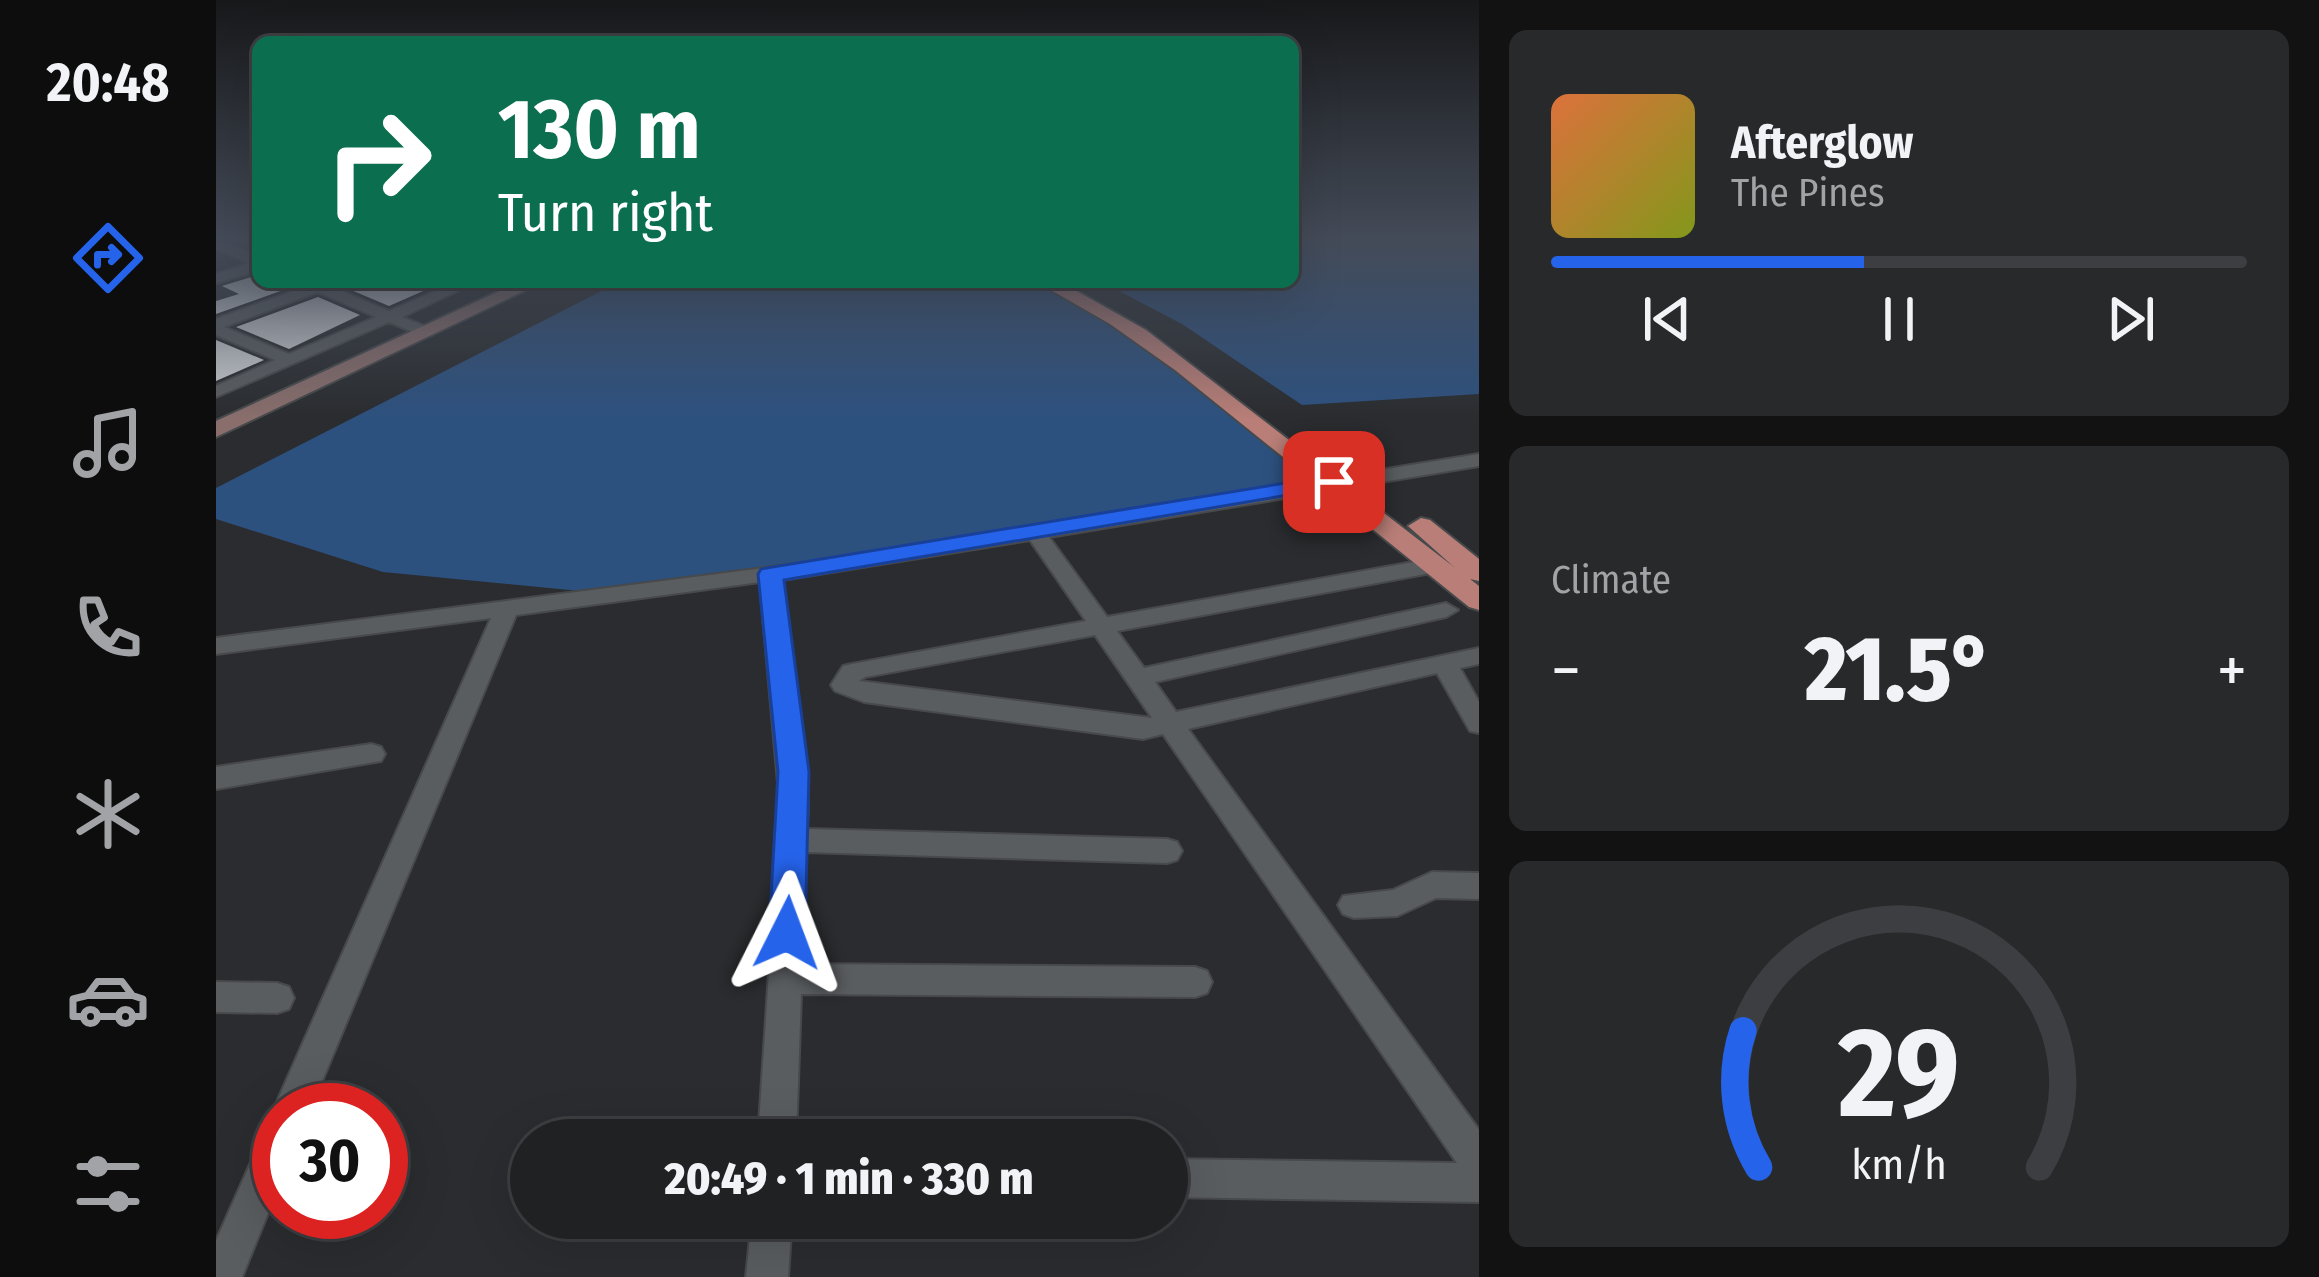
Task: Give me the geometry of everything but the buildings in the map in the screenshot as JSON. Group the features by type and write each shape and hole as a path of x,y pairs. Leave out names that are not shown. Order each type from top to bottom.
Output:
{"main road":[{"path":"216,430 481,300"},
{"path":"216,420 493,300"},
{"path":"1081,300 1166,354 1479,601"},
{"path":"1101,300 1186,350 1360,477 1479,573"}],"street":[{"path":"216,326 277,300"},
{"path":"349,300 421,330"},
{"path":"216,392 430,300"},
{"path":"216,326 288,360"},
{"path":"216,646 770,574 1478,461"},
{"path":"1034,532 1479,1162"},
{"path":"1436,565 865,669 852,673 844,685 865,693 1117,728 1169,725 1479,656"},
{"path":"770,574 791,746 792,840 778,1119"},
{"path":"304,1083 507,608"},
{"path":"1136,678 1446,610"},
{"path":"1444,663 1479,724"},
{"path":"216,778 370,754"},
{"path":"792,840 1167,851"},
{"path":"1354,905 1396,903 1432,885 1479,886"},
{"path":"785,979 1195,982"},
{"path":"216,997 277,998"},
{"path":"1188,1178 1479,1184"},
{"path":"221,1277 252,1204"},
{"path":"767,1277 770,1239"}],"shaded area":[{"path":"585,300 1065,300 1198,381 1321,491 631,596 383,572 216,519 216,488"},
{"path":"1136,300 1479,300 1479,394 1302,405 1182,324"}],"route":[{"path":"787,933 793,772 770,574 1334,482"}]}
